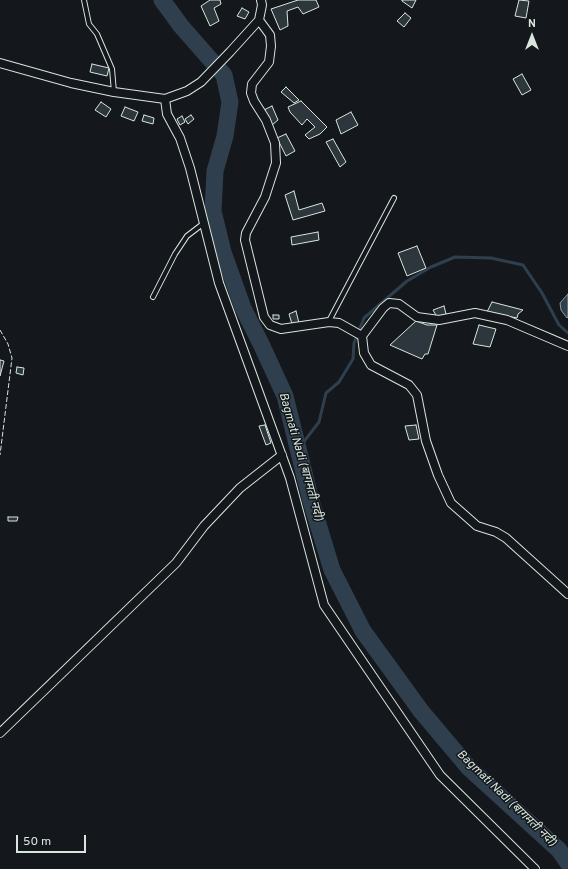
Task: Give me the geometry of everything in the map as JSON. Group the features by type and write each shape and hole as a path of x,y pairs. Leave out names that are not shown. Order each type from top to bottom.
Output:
{"street":[{"path":"0,63 114,92 165,99 188,91 201,82 259,20 262,5 261,0"},
{"path":"259,20 270,35 272,46 269,62 252,84 251,93 254,101 266,120 274,143 276,163 265,197 246,233 245,240 260,306 264,317 270,325 281,329 329,322 339,323 362,336"},
{"path":"165,99 168,114 180,138 190,168 219,283 290,478 324,605 440,775 535,869"},
{"path":"568,346 507,320 475,313 439,320 418,316 399,304 389,303 383,308 362,336 364,353 371,365 409,386 417,395 426,441 438,475 451,504 477,526 496,532 506,538 568,594"},
{"path":"0,733 176,564 204,526 240,488 282,456"}],"lane":[{"path":"84,0 89,24 98,34 112,69 114,92"},
{"path":"329,322 394,198"},
{"path":"153,297 186,236 204,223"}],"water":[{"path":"568,294 567,318 561,310 560,303"}],"building":[{"path":"210,0 220,0 221,4 214,8 219,21 210,26 201,6"},
{"path":"298,0 316,0 319,7 303,14 298,7 287,11 288,26 280,30 271,9"},
{"path":"402,0 416,0 412,8"},
{"path":"519,0 529,1 526,18 515,16"},
{"path":"242,8 249,12 245,19 237,16"},
{"path":"405,13 411,18 404,27 397,21"},
{"path":"92,64 109,68 107,76 90,72"},
{"path":"522,74 531,90 522,95 513,79"},
{"path":"286,87 299,100 294,103 281,92"},
{"path":"301,101 327,127 320,134 309,139 305,135 315,127 307,119 302,125 290,112 288,107"},
{"path":"101,102 111,109 106,117 95,110"},
{"path":"272,106 278,120 272,125 264,110"},
{"path":"125,107 138,112 134,121 121,116"},
{"path":"351,112 358,125 341,134 336,120"},
{"path":"144,115 154,118 153,124 142,121"},
{"path":"191,115 194,119 188,124 185,119"},
{"path":"182,116 185,122 180,125 177,119"},
{"path":"286,134 295,151 286,156 277,138"},
{"path":"333,139 346,162 340,167 326,142"},
{"path":"294,191 299,210 322,203 325,211 293,220 285,195"},
{"path":"318,232 319,240 292,245 291,237"},
{"path":"417,246 426,268 407,276 398,253"},
{"path":"492,302 523,310 518,314 517,318 487,312"},
{"path":"444,306 446,314 437,317 433,310"},
{"path":"296,311 299,323 292,324 289,314"},
{"path":"273,315 279,315 279,319 273,319"},
{"path":"416,321 427,325 437,325 428,354 425,354 422,359 390,345"},
{"path":"479,325 496,329 490,347 473,344"},
{"path":"0,360 4,361 0,376"},
{"path":"17,367 24,368 23,375 16,373"},
{"path":"265,425 271,443 266,445 259,426"},
{"path":"416,425 419,439 409,440 405,426"},
{"path":"8,517 18,517 17,521 8,521"}],"waterway":[{"name":"Bagmati Nadi (बागमती नदी)","path":"162,0 181,26 224,75 230,102 225,136 215,171 213,211 223,252 243,308 285,396 311,501 332,570 363,631 421,711 469,768 559,850 568,863"},
{"path":"299,448 319,422 326,393 339,382 353,359 354,343 364,318 407,281 431,267 455,257 491,258 523,265 542,293 559,325 568,333"}],"fence":[{"path":"0,330 8,344 12,358 0,455"}]}
